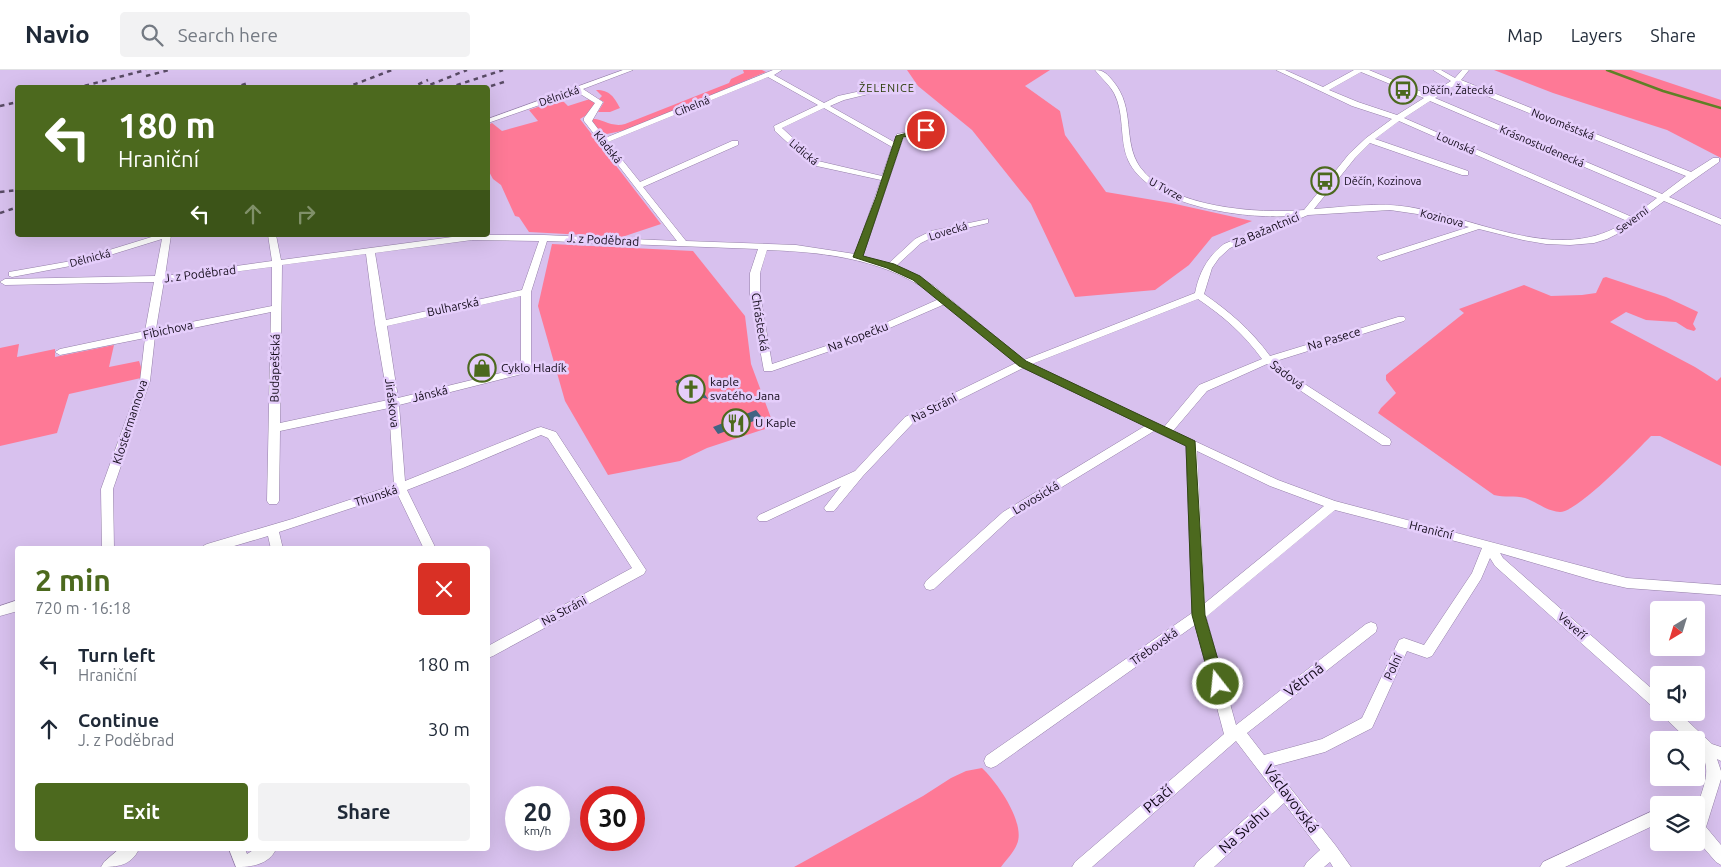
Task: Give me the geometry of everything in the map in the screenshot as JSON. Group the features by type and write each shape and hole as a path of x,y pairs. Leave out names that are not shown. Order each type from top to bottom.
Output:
{"street":[{"name":"Dělnická","path":"490,120 579,90 630,70"},
{"name":"Cihelná","path":"603,141 779,70"},
{"name":"U Tvrze","path":"1098,70 1111,82 1121,98 1126,122 1128,154 1133,165 1144,176 1160,187 1188,201 1228,211 1264,214 1307,212"},
{"name":"Lounská","path":"1278,70 1355,104 1398,118 1633,221"},
{"path":"1323,90 1359,70"},
{"name":"Krásnostudenecká","path":"1363,70 1721,222"},
{"name":"Novoměstská","path":"1436,70 1456,81 1691,175"},
{"name":"Za Bažantnicí","path":"1199,295 1203,277 1216,253 1227,246 1307,212 1326,191 1352,156 1369,140 1398,118 1456,81 1466,70"},
{"path":"769,75 896,146"},
{"path":"824,105 858,93 890,86"},
{"name":"Kladská","path":"579,90 599,102 588,121 684,244"},
{"name":"Lidická","path":"824,105 778,126 778,129 815,163 886,179"},
{"path":"858,257 900,136 926,130"},
{"path":"1369,140 1465,172"},
{"path":"638,186 735,143"},
{"name":"Severní","path":"1477,227 1528,239 1576,242 1611,236 1691,175 1716,160"},
{"name":"Kozinova","path":"1307,212 1385,207 1432,214 1477,227"},
{"name":"Lovecká","path":"890,266 918,241 934,234 985,221"},
{"name":"Kozinova","path":"1382,258 1477,227"},
{"name":"J. z Poděbrad","path":"490,236 796,248 858,257 890,266 917,278 1023,364 1154,426"},
{"name":"Dělnická","path":"2,283 11,278 7,273 78,262 160,237"},
{"name":"Klostermannova","path":"108,546 107,489 144,381 150,333 167,237"},
{"name":"Budapešťská","path":"272,237 277,264 272,500"},
{"name":"J. z Poděbrad","path":"2,283 160,279 370,252 466,237"},
{"path":"526,292 544,238"},
{"name":"Chrástecká","path":"763,247 755,273 755,294 768,369"},
{"name":"Jiráskova","path":"370,252 394,403 400,488 429,546"},
{"name":"Bulharská","path":"380,324 526,292"},
{"name":"Jánská","path":"274,428 394,403 526,370 526,292"},
{"path":"1023,364 1199,295"},
{"name":"Sadová","path":"1199,295 1224,312 1252,337 1268,360 1296,383 1386,442"},
{"name":"Na Kopečku","path":"768,369 860,338 946,300"},
{"name":"Fibichova","path":"60,352 276,308"},
{"name":"Na Pasece","path":"1268,360 1400,319"},
{"path":"1166,432 1203,388 1268,360"},
{"name":"Na Stráni","path":"830,508 859,473 909,420 1023,364"},
{"name":"Hraniční","path":"1154,426 1274,484 1333,505 1627,583 1721,590"},
{"name":"Lovosická","path":"930,585 1007,515 1154,426"},
{"name":"Thunská","path":"218,546 400,488 541,431 552,435 640,570"},
{"name":"Václavovská","path":"1192,444 1199,615 1235,734 1262,762 1342,867"},
{"name":"Na Stráni","path":"763,518 859,473"},
{"name":"Třebovská","path":"991,761 1199,615 1333,505"},
{"path":"272,530 276,546"},
{"name":"Veveří","path":"1489,545 1499,562 1650,696"},
{"name":"Polní","path":"1262,762 1325,745 1367,723 1404,644 1427,652 1477,575 1489,545"},
{"name":"Na Stráni","path":"490,651 640,570"},
{"path":"0,611 15,606"},
{"name":"Větrná","path":"1235,734 1371,628"},
{"path":"1679,721 1714,751 1714,775 1705,796"},
{"name":"Ptačí","path":"1080,867 1235,734"},
{"name":"Na Svahu","path":"1202,867 1285,793"},
{"path":"1548,867 1650,819"},
{"path":"1705,838 1721,857"},
{"path":"109,867 128,851"},
{"path":"238,851 244,866 265,851"},
{"path":"1312,867 1330,851"}],"shaded area":[{"path":"743,70 762,70 766,72 631,129 602,135 590,119 615,125 625,124 729,83 731,79 744,73"},
{"path":"907,70 1050,70 1025,86 1060,111 1065,135 1106,192 1171,203 1252,221 1212,237 1189,265 1155,290 1075,297 1031,204 972,130 918,86"},
{"path":"1494,70 1631,70 1721,100 1721,158 1667,130 1553,93"},
{"path":"596,90 605,91 611,95 620,108 610,112 598,112 604,102 599,99 602,96"},
{"path":"561,99 568,106 590,99 597,105 593,111 580,119 661,224 622,237 529,232 519,217 515,216 501,185 493,179 490,174 490,124 492,123 502,131 538,121 529,110"},
{"path":"552,244 693,251 745,316 751,364 774,426 707,448 680,461 608,475 565,401 538,306"},
{"path":"1606,277 1666,297 1698,312 1693,324 1696,329 1694,331 1676,322 1646,320 1626,312 1610,322 1695,367 1717,381 1721,377 1721,466 1660,436 1651,436 1593,492 1580,502 1560,512 1525,498 1494,495 1378,413 1396,393 1386,380 1386,375 1464,313 1459,309 1524,285 1551,296 1596,293 1603,278"},
{"path":"19,344 17,357 55,349 55,357 114,345 109,367 139,361 142,370 141,378 69,394 57,433 0,446 0,348"},
{"path":"982,768 1008,803 1014,814 1019,835 1012,853 1001,867 794,867 923,796 951,778 966,771"}],"building":[{"name":"kaple svatého Jana","path":"691,375 708,399 696,396 694,400 688,399 675,381"},
{"name":"U Kaple","path":"756,410 764,420 756,424 754,421 718,434 713,427"}],"waterway":[{"path":"1607,70 1663,91 1721,108"}],"railway":[{"path":"88,85 146,70"},
{"path":"146,76 169,70"},
{"path":"353,85 392,70"},
{"path":"430,85 467,70"},
{"path":"457,85 503,70"},
{"path":"417,85 428,80"},
{"path":"491,86 504,82"},
{"path":"242,85 248,83"},
{"path":"0,106 15,103"},
{"path":"0,192 15,190"},
{"path":"0,213 15,208"}],"place":[{"name":"Děčín, Žatecká","path":"1403,90"},
{"name":"Děčín, Kozinova","path":"1325,181"},
{"name":"Cyklo Hladík","path":"482,368"},
{"name":"kaple svatého Jana","path":"691,389"},
{"name":"U Kaple","path":"736,423"}],"district":[{"name":"ŽELENICE","path":"887,88"}],"route":[{"path":"926,130 900,136 858,257 890,266 917,278 1023,364 1192,444 1199,615 1218,684"}]}
